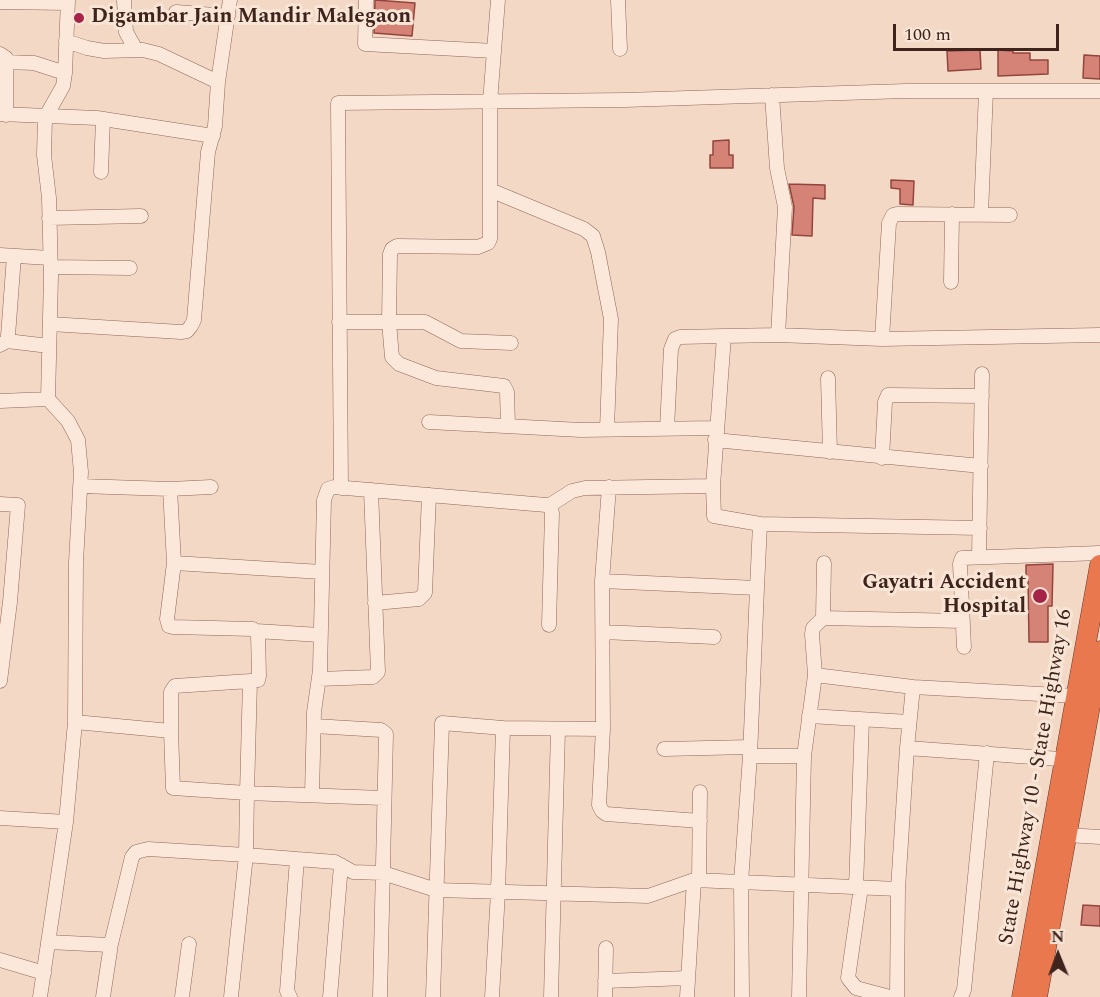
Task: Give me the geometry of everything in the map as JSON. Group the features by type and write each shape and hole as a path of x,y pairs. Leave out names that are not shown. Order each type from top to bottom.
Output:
{"highway":[{"name":"State Highway 10 - State Highway 16","path":"1037,997 1067,835 1076,696 1100,565"},
{"name":"State Highway 10 - State Highway 16","path":"1022,997 1073,759 1100,651"}],"street":[{"path":"124,0 126,32 136,50"},
{"path":"50,324 181,332 191,326 194,320 208,152 213,136 230,0"},
{"path":"366,0 366,44 494,51"},
{"path":"498,0 490,102 490,239 483,246 397,246 392,249 389,322 392,357 399,364 436,378 504,386 507,392 508,426"},
{"path":"618,0 620,50"},
{"path":"0,2 67,2 65,73 63,86 46,116 44,155 51,263 48,399 68,421 78,440 80,486 76,562 75,722 66,822 40,997"},
{"path":"176,12 228,16"},
{"path":"66,41 104,51 136,50 159,54 218,82"},
{"path":"65,73 34,63 3,58 3,115 103,119 213,136"},
{"path":"341,488 338,104 625,100 906,91 1100,91"},
{"path":"981,214 986,91"},
{"path":"772,95 777,168 785,207 778,335"},
{"path":"101,172 103,119"},
{"path":"490,190 584,229 592,236 598,252 611,318 607,429"},
{"path":"882,339 891,218 897,214 1010,214"},
{"path":"951,282 952,214"},
{"path":"49,218 141,216"},
{"path":"0,255 51,263 130,268"},
{"path":"14,256 4,343 49,346"},
{"path":"339,322 425,322 465,342 511,343"},
{"path":"667,428 671,349 675,339 680,337 778,335 882,339 1100,335"},
{"path":"724,336 713,486 714,516 760,524 980,528"},
{"path":"979,556 982,374"},
{"path":"828,378 830,452"},
{"path":"882,458 885,402 888,394 982,396"},
{"path":"0,400 48,399"},
{"path":"429,422 607,429 667,428 830,452 981,466"},
{"path":"80,486 170,489 211,487"},
{"path":"312,795 314,726 319,679 325,494 328,489 370,490 550,505 578,489 713,486"},
{"path":"609,487 602,581 603,729 599,805 606,814 700,821"},
{"path":"170,489 174,563 167,619 169,626 320,635"},
{"path":"319,679 373,677 378,669 370,490"},
{"path":"375,603 419,598 425,593 429,495"},
{"path":"0,504 18,505 10,602 0,681"},
{"path":"549,625 552,513 550,505"},
{"path":"742,997 741,882 750,752 760,524"},
{"path":"964,646 960,561 966,557 979,556 1100,553"},
{"path":"174,563 322,572"},
{"path":"799,997 804,756 815,675 812,634 813,628 823,618 824,563"},
{"path":"602,581 757,588"},
{"path":"823,618 963,621"},
{"path":"256,631 260,676 258,680 175,686 171,692 173,788 383,798"},
{"path":"603,632 714,638"},
{"path":"815,675 913,687 1076,696"},
{"path":"231,997 246,855 250,681"},
{"path":"897,997 898,889 913,687"},
{"path":"809,717 909,722"},
{"path":"862,720 858,887 848,978 856,988 891,997"},
{"path":"75,722 171,731"},
{"path":"433,997 442,723 503,728 603,729"},
{"path":"314,726 384,731 387,739 383,798 380,997"},
{"path":"492,997 503,728"},
{"path":"551,997 558,729"},
{"path":"907,748 1073,759"},
{"path":"664,749 804,756"},
{"path":"961,997 964,990 987,753"},
{"path":"687,997 697,880 700,792"},
{"path":"0,822 66,822"},
{"path":"1067,835 1100,837"},
{"path":"103,997 110,948 132,857 136,852 148,849 335,862 353,872 382,873 436,890 648,896 697,880 898,889"},
{"path":"290,997 287,991 297,859"},
{"path":"330,997 341,865"},
{"path":"48,942 107,944 110,948"},
{"path":"182,997 189,944"},
{"path":"605,997 606,948"},
{"path":"0,960 44,973"},
{"path":"605,981 688,978"}],"building":[{"path":"375,0 415,3 412,36 374,33"},
{"path":"980,50 981,69 948,71 947,51"},
{"path":"998,50 1030,53 1030,60 1048,60 1048,74 998,76"},
{"path":"1084,55 1100,56 1100,79 1083,78"},
{"path":"729,140 729,155 733,155 733,168 710,168 713,141"},
{"path":"891,180 914,181 913,205 900,204 900,189 891,188"},
{"path":"789,184 825,185 825,199 813,198 812,236 792,235 794,207"},
{"path":"1053,564 1052,606 1048,606 1048,642 1029,642 1026,565"},
{"path":"1083,905 1100,906 1100,926 1081,925"}],"place":[{"name":"Digambar Jain Mandir Malegaon","path":"79,18"},
{"name":"Gayatri Accident Hospital","path":"1040,596"}]}
